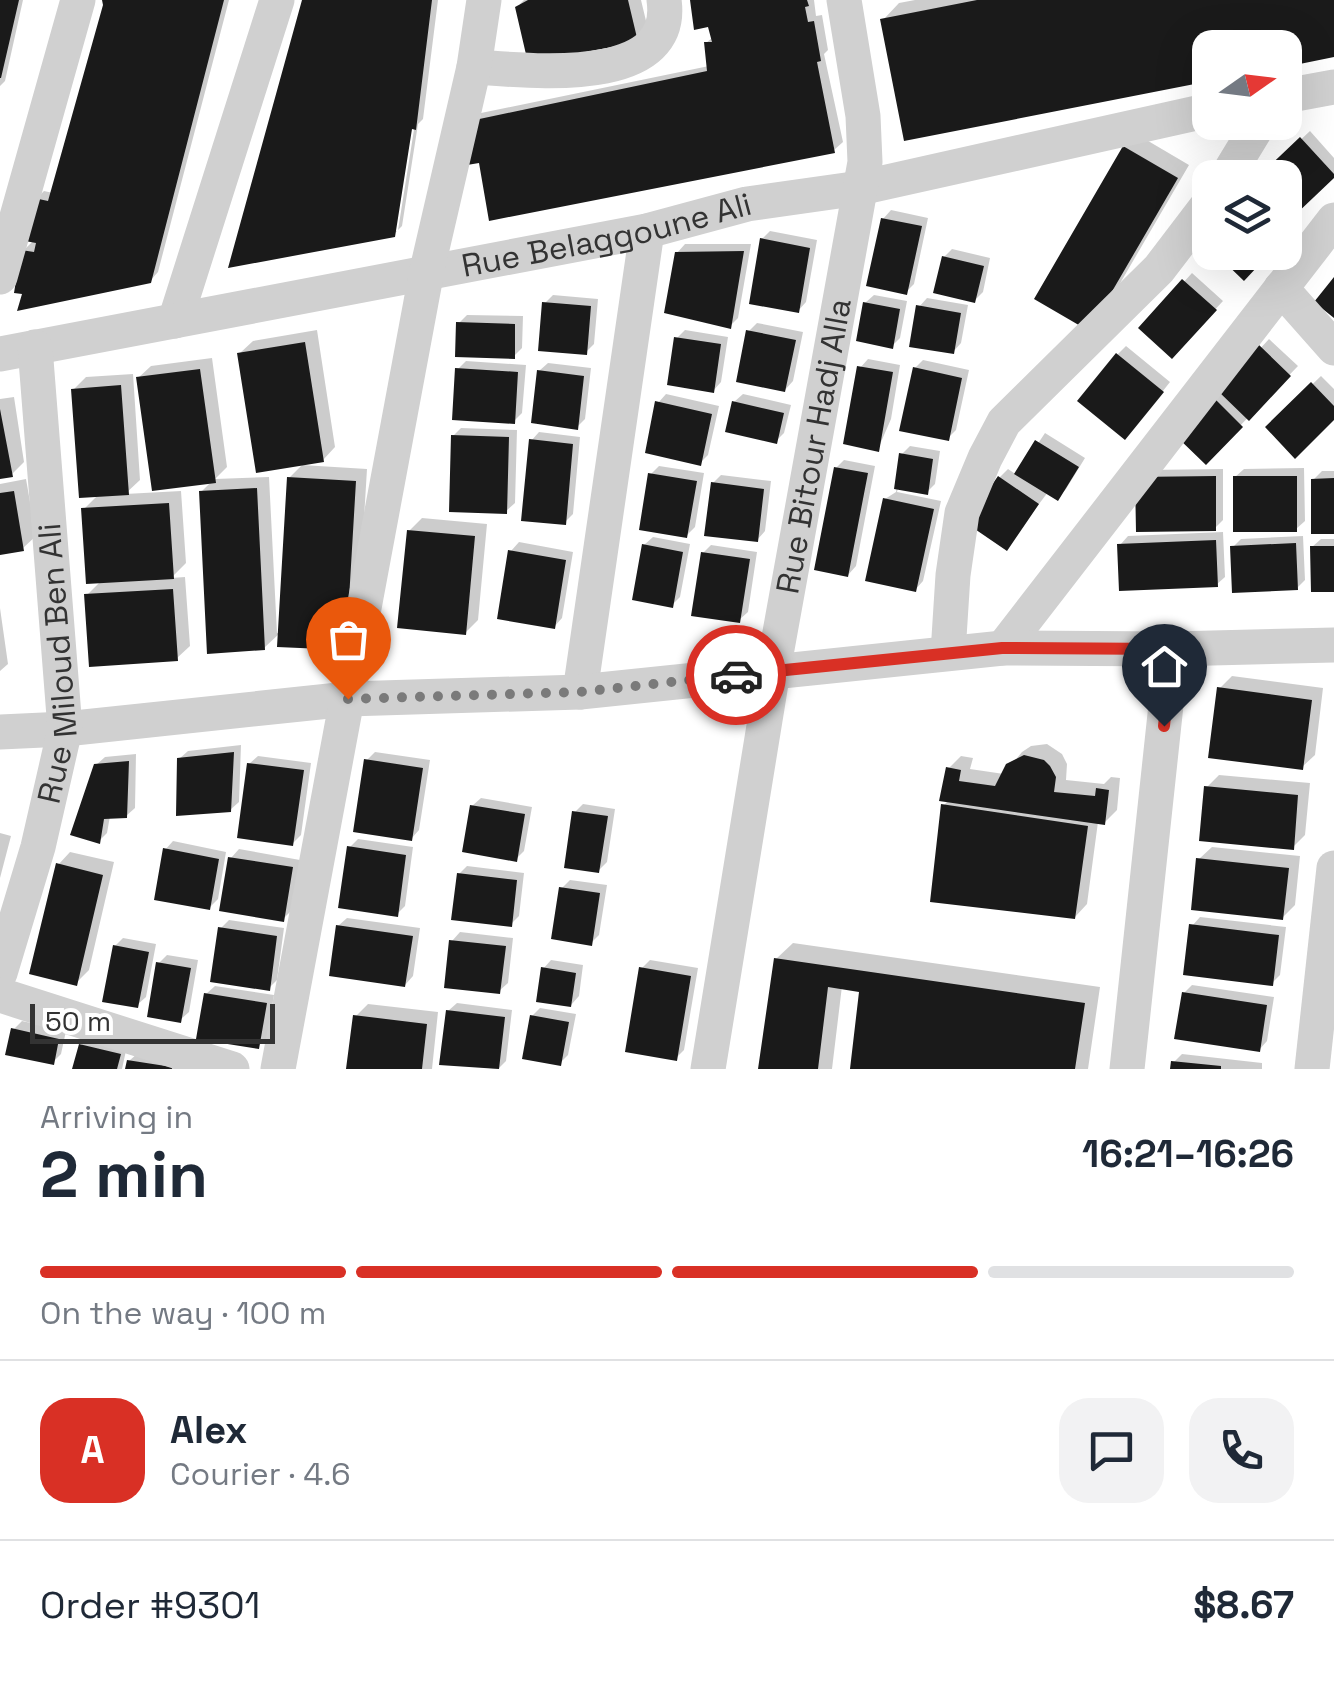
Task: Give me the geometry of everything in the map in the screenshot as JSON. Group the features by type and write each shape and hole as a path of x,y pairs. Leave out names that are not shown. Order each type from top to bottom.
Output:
{"street":[{"path":"0,276 78,0"},
{"path":"176,321 276,0"},
{"path":"278,1069 427,270 474,67 484,0"},
{"path":"474,67 561,71 635,59 658,38 666,16 664,0"},
{"name":"Rue Bitour Hadj Alla","path":"708,1069 865,162 864,116 849,1"},
{"path":"1302,93 1334,87"},
{"name":"Rue Belaggoune Ali","path":"0,354 647,230 747,204 860,188 1192,114"},
{"path":"1002,648 1334,220"},
{"path":"948,653 962,513 984,458 1004,422 1159,269 1192,226"},
{"path":"580,692 647,230"},
{"path":"1281,288 1334,348"},
{"name":"Rue Miloud Ben Ali","path":"0,973 38,847 65,729 35,347"},
{"path":"0,732 65,729 348,699 580,692 1002,648 1334,645"},
{"path":"1127,1069 1172,649"},
{"path":"1312,1069 1334,868"},
{"path":"0,995 232,1069"}],"building":[{"path":"0,0 19,0 1,78 0,78"},
{"path":"102,0 224,0 151,283 17,311 22,294 14,293 21,250 34,252 36,243 25,241 34,198 48,201"},
{"path":"302,0 432,0 416,130 412,129 395,237 228,268"},
{"path":"528,0 628,0 638,42 528,63 515,7"},
{"path":"690,0 807,0 809,6 805,7 808,22 814,21 821,61 817,62 835,153 489,221 479,163 467,165 470,121 707,71 704,42 712,42 708,27 694,30"},
{"path":"977,0 1334,0 1334,57 1302,64 1302,30 1192,30 1192,85 904,141 880,19"},
{"path":"1302,139 1334,178 1302,208 1302,160 1276,160"},
{"path":"1123,146 1178,178 1089,331 1034,299"},
{"path":"881,218 922,226 907,295 866,286"},
{"path":"760,238 810,248 799,313 749,304"},
{"path":"744,251 731,329 664,313 675,252"},
{"path":"942,256 984,266 975,303 933,293"},
{"path":"1233,270 1254,270 1244,281"},
{"path":"1334,277 1334,318 1314,302"},
{"path":"1182,279 1217,310 1172,359 1138,328"},
{"path":"542,302 591,306 587,355 538,351"},
{"path":"863,302 900,309 893,349 856,341"},
{"path":"916,305 961,313 954,354 909,347"},
{"path":"456,322 515,324 515,359 455,357"},
{"path":"746,330 796,340 785,392 736,382"},
{"path":"674,337 721,344 714,393 667,385"},
{"path":"305,342 324,462 256,473 237,353"},
{"path":"1259,345 1291,376 1249,421 1217,390"},
{"path":"1116,353 1164,392 1125,440 1077,401"},
{"path":"857,366 893,372 879,452 843,444"},
{"path":"913,367 962,378 949,441 899,431"},
{"path":"455,368 518,372 515,424 452,420"},
{"path":"200,369 216,483 152,491 136,377"},
{"path":"537,370 584,376 578,430 531,423"},
{"path":"1311,382 1334,406 1334,420 1295,459 1265,427"},
{"path":"121,385 129,495 79,498 71,389"},
{"path":"1214,398 1243,427 1206,465 1176,436"},
{"path":"655,401 712,414 701,466 645,453"},
{"path":"732,401 784,413 777,444 725,432"},
{"path":"0,409 13,477 0,479"},
{"path":"451,435 509,437 507,514 449,512"},
{"path":"529,439 573,444 566,525 521,521"},
{"path":"1035,440 1079,467 1058,501 1014,474"},
{"path":"899,453 933,459 928,495 894,489"},
{"path":"834,467 868,473 848,577 814,570"},
{"path":"648,473 697,481 687,538 639,530"},
{"path":"998,476 1039,504 1007,551 966,523"},
{"path":"1216,476 1216,531 1136,532 1135,477"},
{"path":"1233,476 1297,476 1297,532 1233,532"},
{"path":"287,477 356,481 346,650 277,647"},
{"path":"1334,478 1334,534 1311,534 1311,479"},
{"path":"711,482 764,489 758,542 704,536"},
{"path":"257,488 265,650 207,654 199,491"},
{"path":"14,491 24,551 0,555 0,493"},
{"path":"883,498 934,509 916,592 865,581"},
{"path":"169,503 174,579 86,584 81,508"},
{"path":"407,530 475,536 466,635 397,628"},
{"path":"1216,540 1218,587 1119,591 1117,544"},
{"path":"1296,543 1298,590 1232,593 1230,546"},
{"path":"642,544 683,552 673,608 632,600"},
{"path":"1310,546 1334,546 1334,592 1311,592"},
{"path":"508,550 566,560 555,629 497,619"},
{"path":"701,552 750,559 740,623 691,616"},
{"path":"173,589 178,661 89,667 84,594"},
{"path":"1217,687 1312,700 1303,770 1208,758"},
{"path":"234,752 231,812 176,816 177,758"},
{"path":"1024,755 1044,760 1050,766 1056,777 1054,792 1095,796 1096,788 1109,790 1105,825 939,801 946,767 961,770 959,781 995,786 1006,764"},
{"path":"364,759 423,768 412,841 353,832"},
{"path":"129,761 127,818 104,819 100,844 70,835 94,764"},
{"path":"247,763 304,770 293,846 237,838"},
{"path":"1204,786 1298,795 1294,850 1199,841"},
{"path":"941,804 1088,826 1075,919 930,902"},
{"path":"470,805 525,814 517,862 462,852"},
{"path":"572,811 608,816 599,873 564,868"},
{"path":"347,846 406,855 398,917 338,908"},
{"path":"163,848 219,859 210,910 154,900"},
{"path":"228,857 293,867 284,922 219,911"},
{"path":"1196,858 1289,868 1283,920 1191,910"},
{"path":"56,863 103,875 77,986 29,974"},
{"path":"457,873 517,880 512,927 451,920"},
{"path":"559,887 600,893 592,946 551,939"},
{"path":"1189,924 1279,935 1273,986 1183,975"},
{"path":"336,925 413,936 405,987 329,976"},
{"path":"218,927 277,936 270,991 210,982"},
{"path":"449,940 506,946 500,994 444,988"},
{"path":"113,945 149,952 138,1008 102,1002"},
{"path":"774,958 1085,1003 1075,1069 850,1069 859,992 828,987 818,1069 758,1069"},
{"path":"156,962 191,968 181,1023 147,1017"},
{"path":"541,967 576,973 571,1007 536,1002"},
{"path":"639,967 691,976 677,1061 625,1052"},
{"path":"1182,992 1267,1005 1260,1052 1174,1039"},
{"path":"204,993 267,1003 259,1049 196,1039"},
{"path":"446,1010 505,1017 499,1069 439,1065"},
{"path":"353,1015 427,1024 422,1069 346,1069"},
{"path":"530,1015 569,1022 561,1066 522,1059"},
{"path":"11,1028 59,1039 54,1065 5,1055"},
{"path":"79,1044 121,1054 117,1069 72,1069"},
{"path":"127,1060 172,1067 172,1069 125,1069"},
{"path":"1171,1061 1221,1066 1221,1069 1170,1069"}],"way so far":[{"path":"348,699 580,692 736,675"}],"route":[{"path":"736,675 1002,648 1172,649 1164,726"}]}
